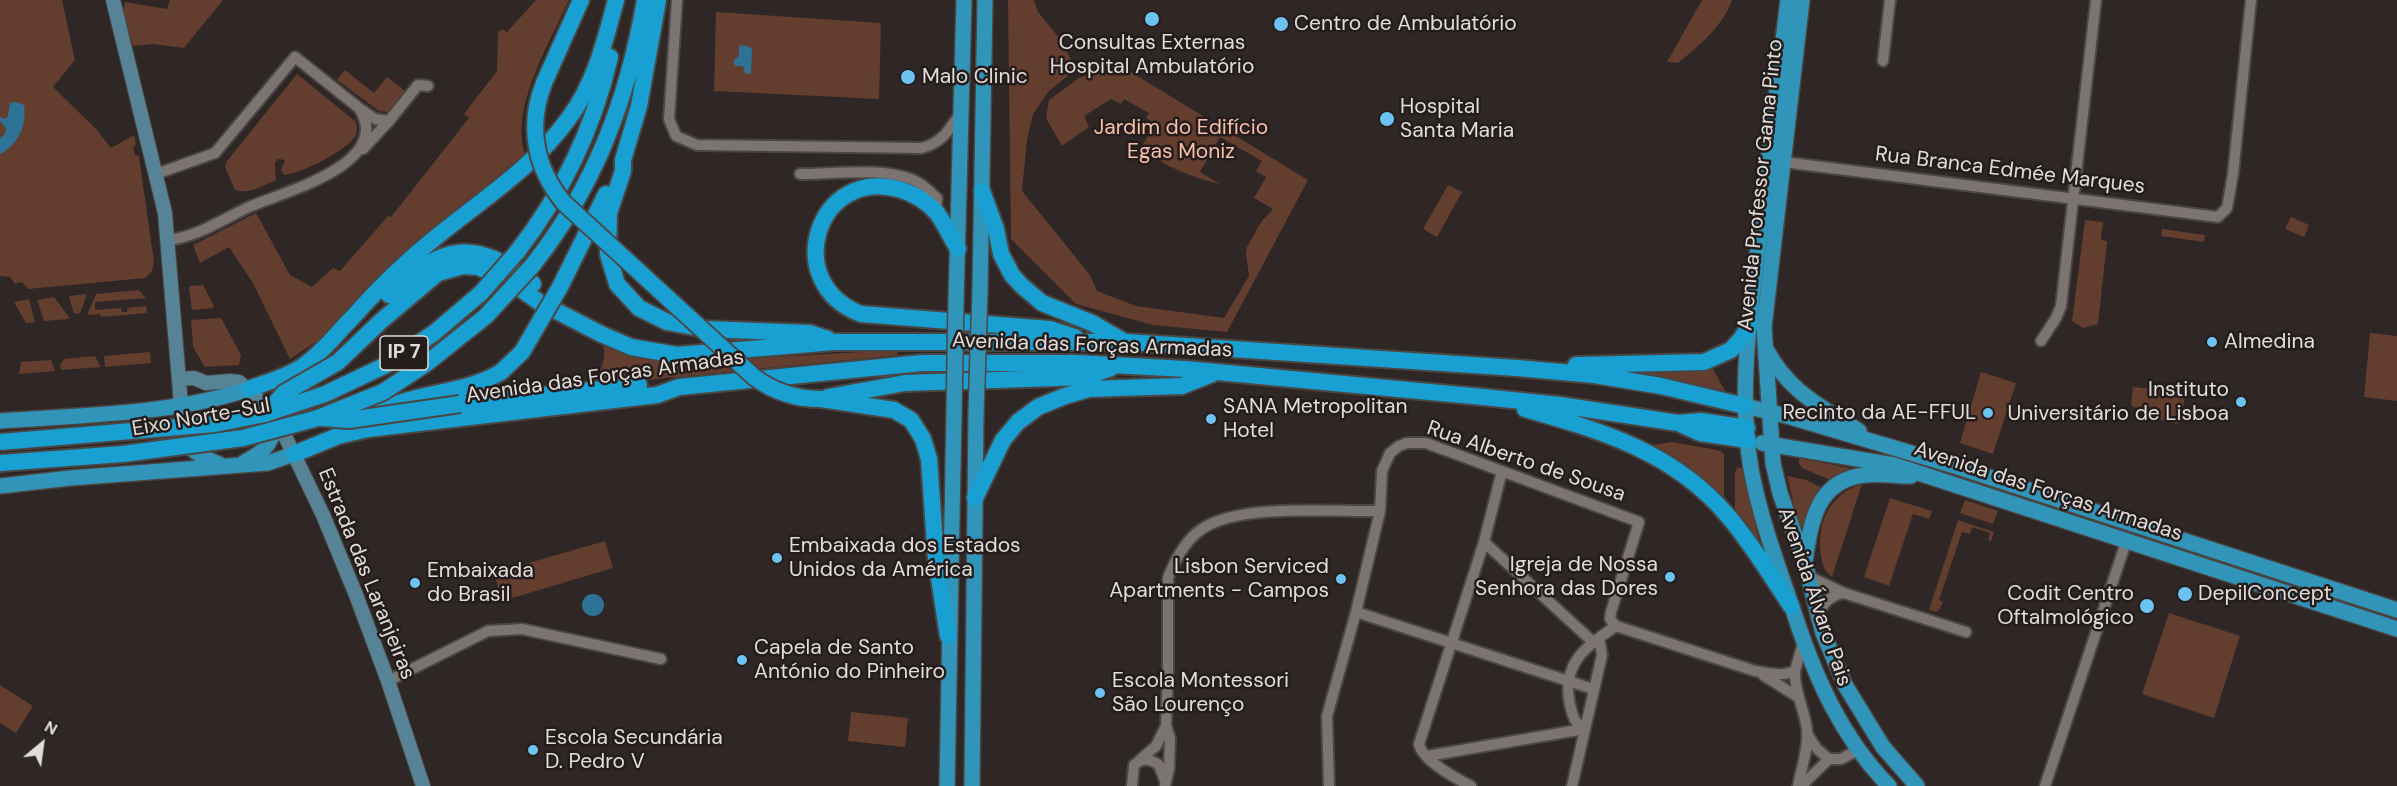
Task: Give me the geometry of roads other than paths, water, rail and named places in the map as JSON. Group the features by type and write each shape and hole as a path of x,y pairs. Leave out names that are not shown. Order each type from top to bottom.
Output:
{"highway":[{"path":"581,0 543,83 536,106 535,141 545,174 564,203 754,377 780,392 800,398 894,410 911,420 923,439 929,459 936,559 948,636"},
{"path":"249,389 291,373 305,365 407,262 518,172 555,136 576,109 596,68 616,0"},
{"name":"Eixo Norte-Sul","path":"0,442 269,419 386,365 435,333 481,293 517,252 556,196 589,130 608,63 622,0"},
{"name":"Eixo Norte-Sul","path":"0,464 123,454 243,438 318,418 383,392 427,363 486,316 532,266 573,208 604,148 621,102 645,0"},
{"path":"658,0 639,106 623,160 623,171 609,213 607,244 617,284 630,301 656,318 677,325 704,329 810,333 835,342"},
{"path":"338,436 401,402 482,382 501,372 514,360 529,342 560,287 616,169 623,160"},
{"path":"958,249 936,212 916,196 884,186 860,189 839,201 823,220 815,243 816,266 825,287 842,304 861,314 1050,329 1090,342"},
{"path":"982,191 996,229 1001,254 1012,275 1026,291 1049,307 1092,323 1127,342"},
{"path":"326,346 359,324 405,280 431,261 453,253 481,253 516,271 546,295 564,314"},
{"name":"Avenida das Forças Armadas","path":"269,419 284,393 338,362 381,321 438,273 463,266 477,267 494,273 539,302 601,334 631,346 677,355 835,342 1127,342 1517,368 1632,381 1745,406"},
{"path":"1517,368 1639,362 1704,362 1731,350 1749,326"},
{"name":"Avenida das Forças Armadas","path":"294,454 338,436 368,429 657,394 679,387 922,363 1005,362 1118,365 1216,372 1560,405 1678,423 1700,433 1748,434"},
{"path":"827,400 836,394 905,383 1086,377 1118,365"},
{"path":"975,498 997,450 1009,431 1027,413 1044,404 1089,389 1182,386 1216,372"},
{"path":"318,418 348,420 460,404 651,384 679,387"},
{"path":"1484,397 1611,435 1645,450 1671,466 1698,486 1727,514 1791,606"}],"main road":[{"path":"947,786 948,636 964,0"},
{"path":"972,786 976,413 985,0"},
{"name":"Avenida Professor Gama Pinto","path":"1748,434 1745,406 1749,326 1788,0"},
{"name":"Avenida Professor Gama Pinto","path":"1771,444 1765,313 1802,0"},
{"path":"115,4 165,213 182,405 190,448 196,454 222,465"},
{"path":"1765,346 1774,364 1794,387 1874,440"},
{"path":"180,384 194,378 206,383 239,382 249,389"},
{"path":"0,421 182,405 213,401 249,389"},
{"name":"Estrada das Laranjeiras","path":"249,389 268,411 269,419 286,438 323,514 388,681 423,786"},
{"name":"Avenida das Forças Armadas","path":"1745,406 1874,440 2397,610"},
{"path":"1748,434 1764,422 1769,411"},
{"path":"241,464 265,449 272,439 269,419"},
{"name":"Avenida das Forças Armadas","path":"1748,434 1771,444 1865,459 1932,477 2397,629"},
{"name":"Avenida Álvaro Pais","path":"1748,434 1751,468 1764,521 1803,642 1832,708 1858,750 1889,786"},
{"name":"Avenida Álvaro Pais","path":"1771,444 1780,493 1806,570 1823,633 1845,685 1871,731 1917,786"},
{"path":"0,486 222,465 268,463 294,454"},
{"path":"1806,570 1810,525 1816,508 1829,491 1840,483 1865,475 1932,477"},
{"path":"1858,750 1871,731"}],"street":[{"path":"677,0 669,119 676,136 698,145 922,148 934,144 945,136 961,111"},
{"path":"1883,61 1890,0"},
{"path":"2041,341 2060,309 2096,0"},
{"name":"Rua Branca Edmée Marques","path":"1783,162 2216,217 2227,208 2233,174 2251,0"},
{"path":"156,174 215,153 294,57 375,119 389,121"},
{"path":"168,240 183,238 258,203 320,179 353,157 389,121 418,85 428,86"},
{"path":"353,157 361,148 366,133 365,120 359,108"},
{"path":"800,174 886,173 904,177 920,183 937,198 936,212"},
{"name":"Rua Alberto de Sousa","path":"1329,786 1327,716 1356,612 1380,511 1382,471 1390,453 1407,443 1426,443 1639,522 1611,612 1610,619 1616,626"},
{"path":"1472,786 1447,774 1421,752 1419,744 1484,542 1502,471"},
{"path":"1165,784 1169,769 1170,738 1166,726 1168,578 1173,564 1190,539 1201,529 1236,514 1380,511"},
{"path":"1484,542 1593,642 1600,643 1602,651 1572,786"},
{"path":"2045,786 2126,542"},
{"path":"1806,570 1844,593 1966,632"},
{"path":"1818,615 1831,597 1844,593"},
{"path":"1356,612 1593,689"},
{"path":"1584,729 1574,721 1568,694 1568,681 1576,661 1593,642 1616,626 1755,671 1785,675 1795,671"},
{"path":"388,681 488,631 522,630 661,659"},
{"path":"1799,786 1807,734 1805,718 1798,697 1795,671 1803,642"},
{"path":"1755,671 1798,697"},
{"path":"1132,786 1132,771 1139,760 1156,746 1166,726"},
{"path":"1427,756 1584,729"},
{"path":"1807,734 1817,749 1829,759 1841,759 1858,750"},
{"path":"1799,786 1829,759"},
{"path":"1139,760 1152,760 1159,765 1165,784"}],"water":[{"path":"739,46 752,48 751,74 745,73 743,66 734,64 734,60 739,56"},
{"path":"16,102 24,105 25,113 20,134 12,146 0,154 0,138 5,134 6,128 0,121 0,117 5,119 8,116 10,103"},
{"path":"593,594 601,597 604,605 601,613 593,616 585,613 582,605 585,597"}],"place":[{"name":"Consultas Externas Hospital Ambulatório","path":"1152,19"},
{"name":"Centro de Ambulatório","path":"1281,24"},
{"name":"Malo Clinic","path":"908,77"},
{"name":"Hospital Santa Maria","path":"1387,119"},
{"name":"Almedina","path":"2212,342"},
{"name":"Instituto Universitário de Lisboa","path":"2241,402"},
{"name":"Recinto da AE-FFUL","path":"1988,413"},
{"name":"SANA Metropolitan Hotel","path":"1211,419"},
{"name":"Embaixada dos Estados Unidos da América","path":"777,558"},
{"name":"Igreja de Nossa Senhora das Dores","path":"1670,577"},
{"name":"Lisbon Serviced Apartments - Campos","path":"1341,579"},
{"name":"Embaixada do Brasil","path":"415,583"},
{"name":"DepilConcept","path":"2185,594"},
{"name":"Codit Centro Oftalmológico","path":"2147,606"},
{"name":"Capela de Santo António do Pinheiro","path":"742,660"},
{"name":"Escola Montessori São Lourenço","path":"1100,693"},
{"name":"Escola Secundária D. Pedro V","path":"533,750"}],"park label":[{"name":"Jardim do Edifício Egas Moniz","path":"1181,140"}]}
